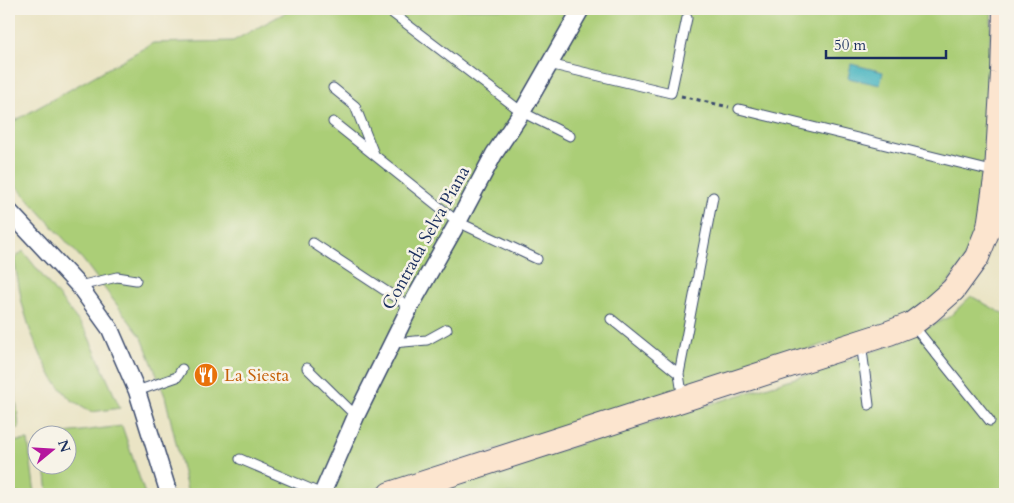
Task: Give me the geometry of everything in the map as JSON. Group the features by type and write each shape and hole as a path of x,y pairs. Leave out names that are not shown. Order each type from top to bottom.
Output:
{"main road":[{"path":"390,494 889,333 912,324 928,312 953,290 977,257 989,228 1001,174 1005,11"}],"street":[{"name":"Contrada Selva Piana","path":"322,494 356,416 410,307 494,154 522,112 581,9"},
{"path":"9,211 79,286 110,329 136,391 169,494"}],"lane":[{"path":"386,9 522,112 570,136"},
{"path":"549,64 671,93 687,18"},
{"path":"333,88 356,106 375,156"},
{"path":"739,109 1001,174"},
{"path":"333,122 458,222 537,259"},
{"path":"683,400 679,374 713,198"},
{"path":"313,243 410,307"},
{"path":"79,286 117,277 136,280"},
{"path":"611,319 679,374"},
{"path":"912,324 990,421"},
{"path":"392,343 427,340 447,329"},
{"path":"861,342 869,405"},
{"path":"307,368 356,416"},
{"path":"136,391 177,378 182,369"},
{"path":"240,459 322,494"}],"path":[{"path":"671,93 739,109"}],"green space":[{"path":"292,9 992,9 986,186 975,232 962,264 941,293 915,311 887,324 360,494 188,494 165,396 142,338 83,260 9,178 9,124 153,43 233,41"},
{"path":"1005,213 1005,240 998,238"},
{"path":"23,251 86,331 120,408 92,412 70,399 53,379 30,330 22,303 14,259"},
{"path":"971,296 1005,315 1005,494 426,494 821,370 897,343 949,317"},
{"path":"9,329 19,428 9,429"},
{"path":"122,426 145,494 48,494 46,476 78,476 78,431"},
{"path":"28,440 28,476 33,476 35,494 9,494 9,442"}],"water":[{"path":"851,64 883,72 880,85 848,78"}],"place":[{"name":"La Siesta","path":"206,375"}]}
